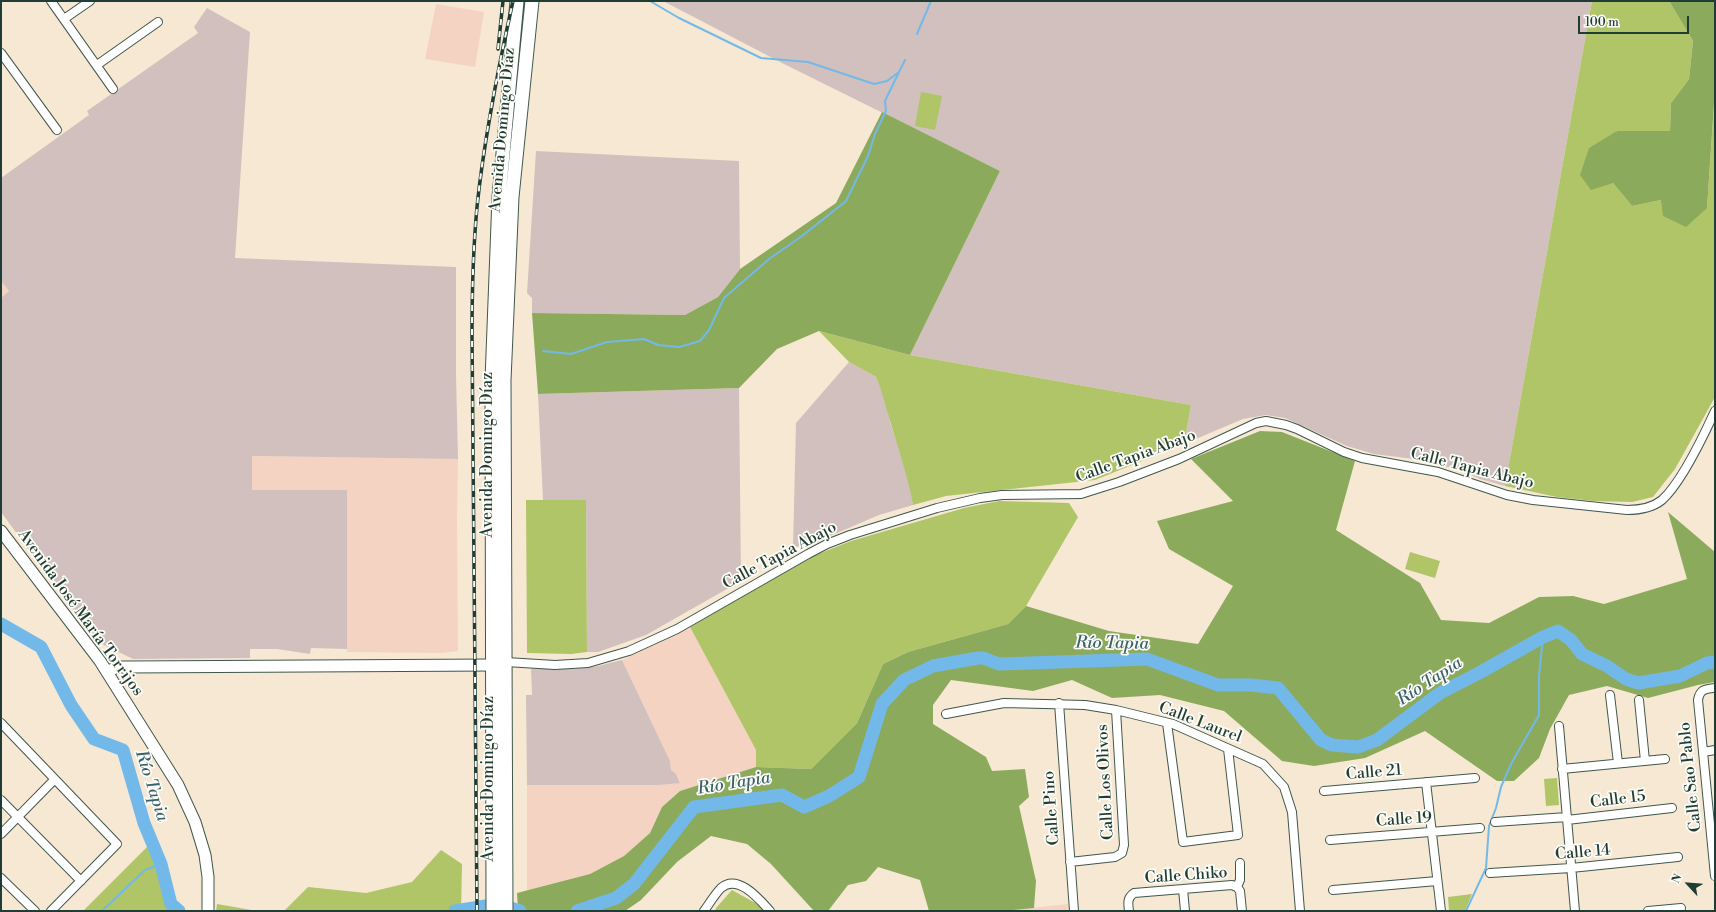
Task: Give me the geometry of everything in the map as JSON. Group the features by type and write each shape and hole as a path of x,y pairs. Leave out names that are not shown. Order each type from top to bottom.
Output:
{"main road":[{"name":"Avenida Domingo Díaz","path":"493,911 492,380 499,197 517,1"},
{"name":"Avenida Domingo Díaz","path":"506,911 505,364 512,197 532,1"},
{"name":"Avenida José María Torrijos","path":"1,532 107,672 178,785 189,806 205,855 208,878 208,911"},
{"path":"107,672 117,667 492,664"}],"street":[{"path":"51,1 113,89"},
{"path":"64,19 90,1"},
{"path":"97,65 158,22"},
{"path":"1,54 57,130"},
{"name":"Calle Tapia Abajo","path":"506,662 555,664 588,663 608,658 666,635 814,551 850,535 937,508 980,498 1002,495 1081,494 1119,482 1179,458 1256,423 1266,421 1297,429 1344,452 1362,458 1438,472 1507,495 1533,500 1639,510 1650,507 1661,500 1672,487 1690,458 1715,411"},
{"name":"Calle Sao Pablo","path":"1715,688 1704,689 1699,694 1698,700 1712,818 1715,876"},
{"path":"1610,695 1618,763"},
{"path":"1639,700 1645,761"},
{"name":"Calle Laurel","path":"946,714 1004,703 1059,703 1085,705 1116,710 1167,723 1263,764 1284,787 1292,812 1300,911"},
{"name":"Calle Pino","path":"1059,703 1074,911"},
{"name":"Calle Los Olivos","path":"1070,862 1115,857 1122,853 1124,845 1116,710"},
{"path":"1,723 117,844 51,911"},
{"path":"1167,723 1183,842 1238,835 1228,749"},
{"path":"1559,726 1575,911"},
{"path":"1703,752 1715,750"},
{"path":"1562,768 1664,759"},
{"name":"Calle 21","path":"1324,791 1475,778"},
{"path":"1,834 54,780"},
{"path":"1426,782 1441,911"},
{"path":"1,800 81,881"},
{"name":"Calle 15","path":"1495,822 1567,819 1672,808"},
{"name":"Calle 19","path":"1330,840 1480,828"},
{"name":"Calle 14","path":"1490,873 1571,868 1678,858"},
{"path":"1240,863 1240,880 1237,887 1240,891 1242,911"},
{"path":"1,878 35,911"},
{"path":"1332,890 1437,881"},
{"path":"704,911 722,887 728,884 736,884 754,893 770,911"},
{"name":"Calle Chiko","path":"1129,911 1128,900 1134,893 1232,885 1237,887"},
{"path":"1183,889 1185,911"},
{"path":"1648,911 1681,908"}],"shaded area":[{"path":"663,1 1592,1 1505,486 1480,479 1459,470 1422,460 1374,454 1347,446 1285,418 1266,415 1243,419 1184,444 1191,405 910,355 1000,171 784,64"},
{"path":"436,4 484,12 475,67 425,59"},
{"path":"207,8 250,32 235,258 456,267 458,459 252,456 252,490 347,490 347,649 311,648 310,654 277,649 250,649 250,658 133,659 96,641 1,512 1,298 9,291 1,281 1,178 89,115 87,111 198,33 194,27"},
{"path":"536,151 739,161 740,269 718,297 685,315 532,313 532,298 527,293"},
{"path":"1,281 9,291 1,298"},
{"path":"849,362 876,377 885,398 890,422 909,481 913,505 879,515 809,545 793,547 796,423"},
{"path":"739,388 741,581 646,635 598,652 587,652 586,500 543,500 538,394"},
{"path":"252,456 458,459 458,651 441,653 347,652 347,490 252,490"},
{"path":"690,627 756,750 756,767 680,791 662,807 650,833 624,856 590,874 527,891 527,785 658,785 680,782 676,774 671,770 670,761 622,660"},
{"path":"622,660 670,761 671,770 676,774 680,783 658,785 527,785 526,695 532,695 531,669 574,669 598,666"},
{"path":"1068,904 1069,911 1003,911"}],"green space":[{"path":"1592,1 1669,1 1693,41 1689,79 1671,103 1670,131 1616,131 1613,183 1632,206 1661,200 1707,208 1715,91 1715,397 1675,469 1653,497 1632,502 1593,501 1557,497 1505,486"},
{"path":"1669,1 1715,1 1715,89 1707,208 1686,227 1663,216 1661,200 1632,206 1613,183 1591,190 1580,175 1589,148 1617,131 1670,131 1671,103 1689,79 1693,41"},
{"path":"921,92 942,96 935,130 915,126"},
{"path":"882,112 1000,171 910,355 819,331 777,349 739,388 538,394 532,313 685,315 718,297 740,269 836,203"},
{"path":"819,331 910,355 1191,405 1184,444 1095,480 946,496 913,505 909,484 883,395 876,377 849,362"},
{"path":"1260,431 1282,432 1355,461 1336,530 1420,583 1441,620 1489,623 1539,597 1573,596 1604,604 1687,579 1668,512 1715,552 1715,682 1648,698 1607,686 1569,695 1550,729 1539,758 1514,781 1497,781 1425,731 1365,758 1314,766 1282,761 1224,711 1160,695 1112,698 1072,680 1033,691 951,680 933,705 933,724 986,757 992,771 1025,769 1029,797 1019,806 1036,881 1034,908 1003,911 929,911 920,880 878,867 866,881 848,885 828,911 814,911 771,864 747,844 711,836 677,862 641,900 625,911 518,911 517,893 590,874 624,856 650,833 662,807 680,791 756,767 811,769 857,723 883,664 908,652 1008,624 1026,606 1109,631 1198,644 1233,586 1169,549 1157,521 1233,501 1191,459"},
{"path":"526,500 586,500 587,652 571,654 527,653"},
{"path":"999,501 1069,503 1078,517 1026,606 1008,624 908,652 883,664 857,723 811,769 756,767 756,750 690,627 813,556 851,541 964,508"},
{"path":"1410,552 1440,561 1435,578 1405,569"},
{"path":"1557,778 1559,805 1546,806 1544,779"},
{"path":"149,845 175,911 83,911"},
{"path":"441,850 462,864 461,911 284,911 308,887 366,893 412,882"},
{"path":"732,890 759,905 763,911 715,911"},
{"path":"1472,894 1465,911 1449,911 1448,897"},
{"path":"217,904 257,911 216,911"}],"waterway":[{"path":"650,1 679,18 761,58 808,62 874,84 887,81 899,72 905,60"},
{"path":"917,34 931,1"},
{"path":"543,351 571,354 607,342 644,339 658,345 679,347 700,341 709,330 724,298 769,259 802,236 846,201 868,156 875,134 886,111 885,101 899,72"},
{"name":"Río Tapia","path":"1,624 41,647 71,705 94,739 123,750 144,823 161,864 171,904 179,911"},
{"name":"Río Tapia","path":"577,911 616,898 634,884 694,807 782,795 804,807 829,796 859,777 882,704 904,680 933,666 978,658 983,658 999,664 1147,659 1218,685 1251,685 1278,688 1321,740 1332,745 1358,747 1377,740 1440,693 1543,637 1558,631 1571,640 1582,654 1607,666 1626,679 1638,683 1680,676 1707,663 1715,662"},
{"path":"1466,911 1486,868 1489,826 1496,808 1501,787 1512,762 1539,715 1539,676 1543,637"},
{"path":"102,911 145,870 161,864"},
{"name":"Río Tapia","path":"455,911 498,904 520,911"}],"railway":[{"path":"498,49 503,1"},
{"path":"477,911 472,334 473,271 477,207 483,155 513,1"}]}
